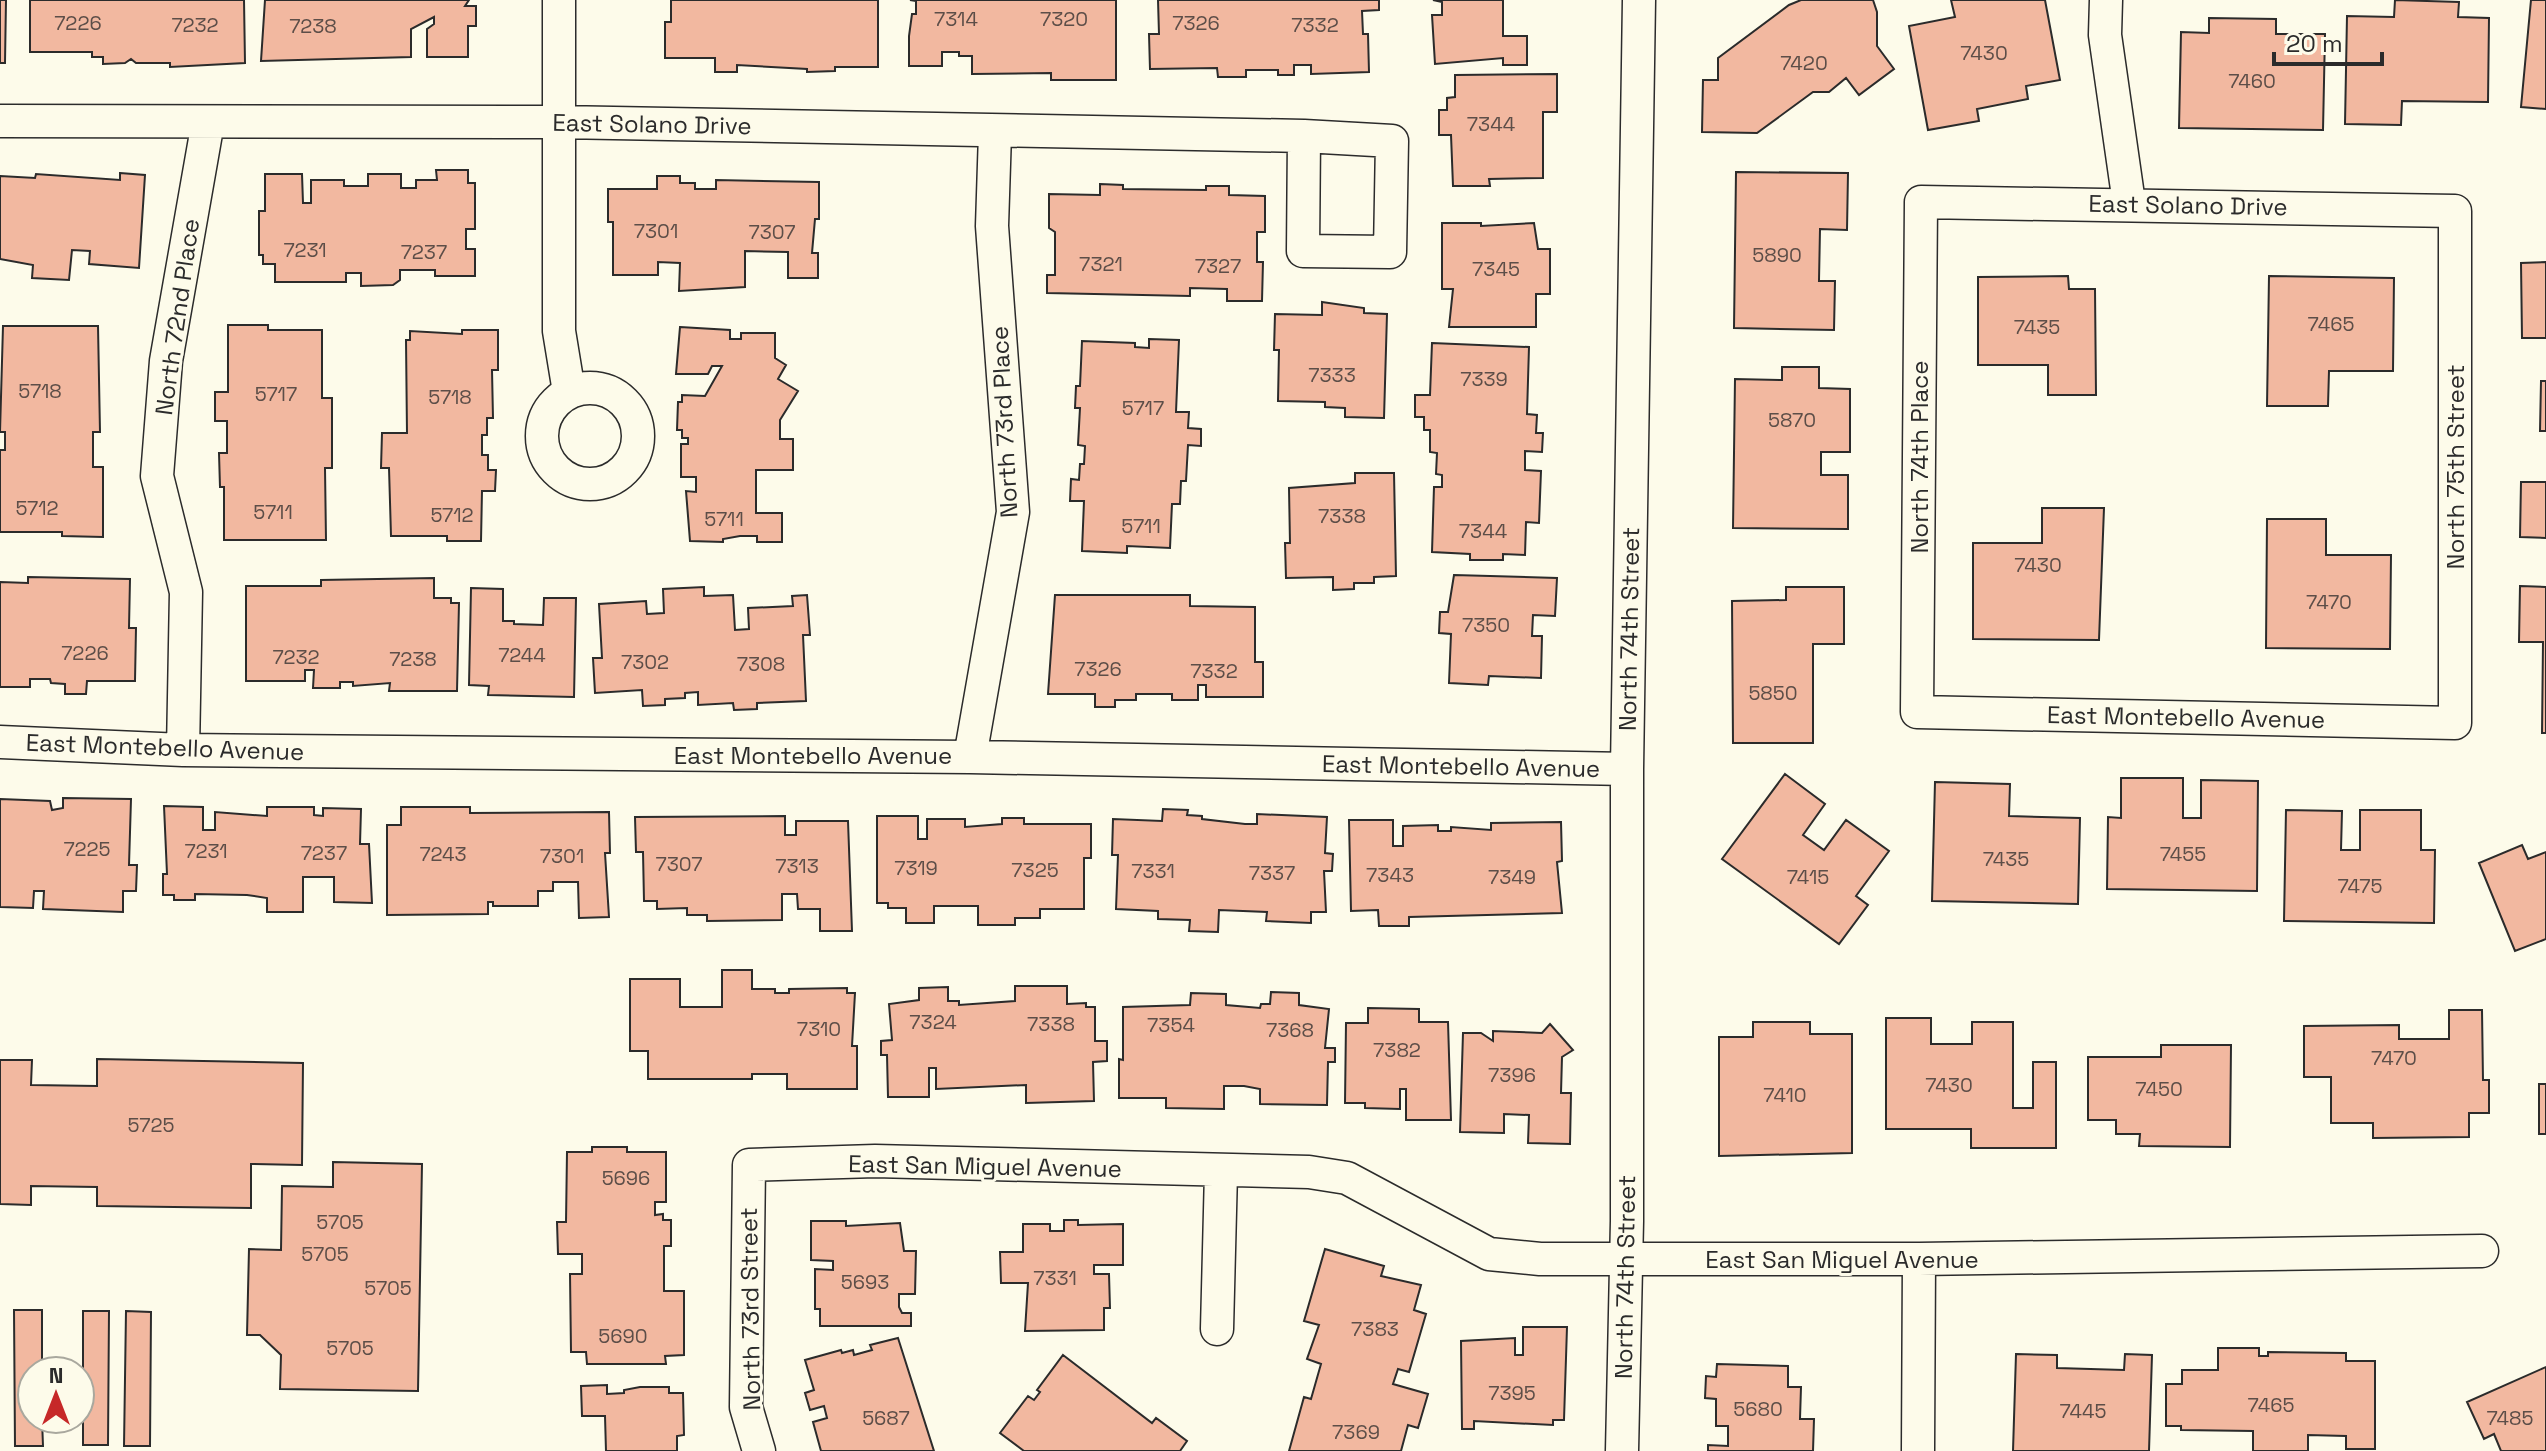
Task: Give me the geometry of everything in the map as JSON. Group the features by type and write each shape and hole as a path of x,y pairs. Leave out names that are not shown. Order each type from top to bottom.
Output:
{"street":[{"path":"559,0 559,331 569,392"},
{"name":"North 74th Street","path":"1622,1451 1626,1259 1627,769 1639,0"},
{"path":"2106,0 2105,35 2129,203"},
{"name":"East Solano Drive","path":"0,121 559,122 995,133 1304,136"},
{"name":"North 72nd Place","path":"183,750 186,592 157,476 166,361 208,122"},
{"name":"North 73rd Place","path":"970,757 1013,512 992,226 995,133"},
{"name":"East Solano Drive","path":"1921,202 2129,203 2455,211"},
{"name":"North 74th Place","path":"1917,712 1921,202"},
{"name":"North 75th Street","path":"2455,211 2455,723"},
{"name":"East Montebello Avenue","path":"1917,712 2455,723"},
{"name":"East Montebello Avenue","path":"0,742 183,750 970,757 1627,769"},
{"name":"East San Miguel Avenue","path":"749,1165 875,1161 1309,1172 1347,1178 1489,1254 1540,1259 1919,1259 2482,1251"},
{"name":"North 73rd Street","path":"749,1165 746,1407 759,1451"},
{"path":"1217,1329 1221,1172"},
{"path":"1918,1451 1919,1259"}],"building":[{"path":"0,0 6,0 5,63 0,63"},
{"path":"30,0 244,0 245,63 170,67 170,63 136,63 131,59 125,63 103,64 103,57 92,57 92,52 30,52"},
{"path":"265,0 469,0 465,6 476,6 476,26 468,26 468,57 427,57 427,29 434,24 434,17 411,29 411,57 261,61"},
{"path":"671,0 878,0 878,67 835,67 835,71 807,72 807,69 737,65 737,72 715,72 715,58 665,58 665,22 671,22"},
{"path":"910,0 1116,0 1116,80 1051,80 1051,73 972,74 972,56 959,56 959,52 942,52 942,66 909,66 909,36 912,14 916,14 916,1"},
{"path":"1158,0 1379,0 1379,10 1362,11 1363,34 1368,34 1369,72 1311,74 1311,65 1294,65 1294,75 1278,75 1278,70 1246,70 1246,77 1218,77 1217,68 1150,69 1149,34 1159,34"},
{"path":"1433,0 1503,0 1503,36 1527,36 1527,65 1503,65 1503,58 1435,64 1432,15 1442,15 1442,2"},
{"path":"1801,0 1873,0 1877,12 1877,46 1894,69 1859,95 1846,78 1829,92 1813,92 1757,133 1702,132 1703,80 1718,80 1718,58 1789,5"},
{"path":"1951,0 2045,0 2060,80 2026,86 2028,99 1977,109 1979,121 1928,130 1909,26 1955,17"},
{"path":"2395,0 2459,2 2458,17 2489,18 2488,102 2402,101 2401,125 2345,124 2347,16 2394,17"},
{"path":"2531,0 2546,0 2546,109 2521,107"},
{"path":"2209,18 2276,19 2276,34 2325,34 2323,130 2179,128 2181,32 2209,33"},
{"path":"1557,74 1557,112 1543,112 1543,178 1489,179 1490,186 1453,186 1451,135 1439,135 1439,110 1447,110 1447,98 1455,97 1455,75"},
{"path":"436,170 468,170 468,183 475,183 475,229 466,229 466,249 475,249 475,276 435,276 435,270 400,270 400,280 393,285 361,286 361,273 346,273 346,282 275,282 275,264 263,264 263,255 259,255 259,211 265,211 265,174 302,174 303,203 311,203 311,180 344,180 344,186 368,186 368,174 401,174 401,188 416,188 416,180 437,180"},
{"path":"1736,172 1848,173 1847,230 1820,229 1819,281 1835,281 1834,330 1734,328"},
{"path":"120,173 145,175 139,268 89,264 90,251 72,250 69,280 32,278 33,265 0,259 0,176 35,178 36,174 120,180"},
{"path":"657,176 680,176 680,183 695,183 695,189 716,189 716,180 819,182 819,219 815,219 812,253 818,253 818,278 788,278 788,252 745,251 745,287 679,291 680,263 658,262 658,275 613,275 613,222 608,222 608,189 657,189"},
{"path":"1100,184 1123,185 1123,189 1206,190 1206,186 1229,186 1229,195 1265,196 1265,232 1257,232 1257,262 1263,262 1262,301 1227,301 1227,289 1190,288 1190,296 1047,293 1047,275 1055,275 1055,232 1049,228 1049,194 1100,195"},
{"path":"1442,223 1481,223 1481,226 1534,223 1538,249 1550,249 1550,294 1536,294 1536,327 1449,327 1453,289 1442,289"},
{"path":"2546,262 2546,338 2522,338 2521,263"},
{"path":"2068,276 2069,289 2095,289 2096,395 2048,395 2048,365 1978,365 1978,277"},
{"path":"2269,276 2394,278 2393,371 2329,371 2328,406 2267,406"},
{"path":"1322,302 1364,308 1364,313 1387,314 1384,418 1345,417 1345,408 1325,407 1325,402 1278,401 1279,350 1274,350 1275,314 1322,315"},
{"path":"228,325 268,325 268,330 322,330 322,398 332,398 332,468 325,468 326,540 224,540 224,487 220,487 219,453 227,453 227,421 215,421 215,392 228,392"},
{"path":"3,326 98,326 100,432 93,432 93,467 103,467 103,537 62,536 62,532 0,532 0,450 5,450 5,432 0,432"},
{"path":"680,327 730,330 730,339 741,339 741,333 775,333 775,358 786,365 778,379 798,391 780,420 780,439 793,439 793,470 756,470 756,513 782,513 782,542 757,542 757,536 723,539 723,542 690,541 686,491 696,492 696,477 681,477 681,444 688,444 688,438 682,438 682,430 677,430 678,402 682,402 682,395 705,396 722,366 712,366 708,374 676,374"},
{"path":"462,330 498,330 498,370 492,370 493,418 487,418 487,435 482,435 482,455 488,455 488,470 496,470 495,491 482,491 481,541 447,541 447,536 391,536 389,468 381,468 382,433 407,433 406,340 410,340 410,331 462,334"},
{"path":"1149,339 1179,340 1176,412 1189,412 1188,428 1201,429 1201,446 1188,445 1186,481 1181,481 1180,504 1172,504 1170,548 1127,546 1127,553 1082,551 1084,501 1070,501 1071,479 1079,480 1080,464 1084,464 1085,446 1078,445 1080,408 1075,408 1076,386 1080,386 1082,341 1135,343 1135,347 1149,348"},
{"path":"1432,343 1529,347 1527,414 1537,415 1536,433 1543,433 1542,452 1525,451 1525,470 1541,471 1539,523 1526,522 1525,555 1503,554 1503,560 1470,560 1470,554 1432,552 1434,487 1442,487 1442,475 1436,474 1437,453 1430,452 1430,430 1424,430 1424,417 1415,417 1415,395 1430,395"},
{"path":"1782,367 1819,367 1819,388 1850,389 1850,452 1821,452 1821,475 1848,475 1848,529 1733,528 1735,379 1782,380"},
{"path":"2541,381 2546,381 2546,431 2540,431"},
{"path":"1355,473 1394,473 1396,576 1374,577 1374,583 1354,583 1354,589 1333,590 1333,577 1286,578 1285,543 1290,543 1289,488 1355,483"},
{"path":"2521,482 2546,482 2546,538 2520,537"},
{"path":"2042,508 2104,508 2099,640 1973,639 1973,543 2042,543"},
{"path":"2267,519 2326,519 2326,555 2391,555 2390,649 2266,648"},
{"path":"1454,575 1557,578 1555,616 1533,615 1532,636 1542,636 1541,678 1489,676 1488,685 1449,683 1451,634 1439,633 1440,612 1448,612"},
{"path":"28,577 130,579 129,628 136,628 135,681 87,681 86,694 65,694 65,684 51,683 50,679 30,679 30,687 0,687 0,582 28,583"},
{"path":"434,578 434,598 451,598 451,603 459,603 457,691 389,691 390,683 353,686 353,682 340,682 340,688 313,688 314,670 305,670 305,681 246,681 246,586 321,586 321,580"},
{"path":"2520,586 2546,587 2546,733 2542,733 2543,642 2519,642"},
{"path":"704,587 704,596 733,595 735,630 749,629 748,608 793,606 792,596 807,595 810,635 803,635 806,701 757,703 757,709 734,710 733,703 698,705 698,692 685,693 685,698 665,699 665,705 643,706 642,690 595,693 593,658 602,658 599,604 646,601 647,614 664,613 663,589"},
{"path":"1786,587 1844,587 1844,644 1813,644 1813,743 1733,743 1732,601 1786,600"},
{"path":"471,588 503,589 503,621 514,621 514,624 543,625 544,598 576,598 574,697 488,695 489,686 469,685"},
{"path":"1055,595 1190,595 1190,606 1255,607 1255,662 1263,662 1263,697 1206,697 1206,685 1198,685 1198,700 1172,700 1172,694 1136,694 1136,700 1115,700 1115,707 1095,707 1095,694 1048,694"},
{"path":"1785,774 1825,804 1803,835 1824,850 1846,820 1889,851 1856,896 1868,905 1839,944 1722,859"},
{"path":"2121,778 2183,778 2183,818 2201,818 2201,780 2258,781 2257,891 2107,889 2108,817 2121,818"},
{"path":"1935,782 2010,784 2009,816 2080,818 2078,904 1932,901"},
{"path":"63,798 131,799 129,865 137,865 136,891 123,891 123,912 43,909 44,891 34,891 33,908 0,907 0,799 50,801 52,810 63,808"},
{"path":"164,806 203,807 203,830 215,830 215,812 267,816 267,807 314,807 314,815 323,816 323,808 361,809 360,844 369,844 372,903 334,902 334,877 303,877 303,912 267,912 267,898 247,895 195,894 195,900 174,900 174,895 163,895 163,874 167,874"},
{"path":"401,807 470,807 470,813 609,812 610,853 605,853 609,917 579,918 578,882 553,882 553,891 538,891 538,906 493,906 493,902 488,902 488,914 387,915 387,825 401,825"},
{"path":"1163,809 1188,810 1187,815 1202,816 1202,819 1245,824 1257,824 1257,814 1327,817 1325,853 1333,854 1332,871 1324,871 1326,912 1311,912 1311,923 1266,921 1267,912 1219,910 1218,932 1189,931 1190,920 1158,919 1158,911 1116,909 1118,855 1112,855 1113,819 1162,821"},
{"path":"2286,810 2342,811 2341,850 2360,850 2360,810 2421,810 2421,850 2435,850 2434,923 2284,921"},
{"path":"785,816 785,835 796,835 796,821 848,821 852,931 820,931 820,909 798,909 797,894 782,894 782,920 707,921 707,915 687,915 687,908 657,909 657,901 644,901 643,852 636,852 635,817"},
{"path":"877,816 918,816 918,839 927,839 927,819 965,819 965,827 1002,824 1002,818 1024,818 1024,824 1091,824 1091,858 1084,858 1084,909 1040,909 1040,918 1015,918 1015,925 978,925 978,906 934,906 934,923 906,923 906,908 888,908 888,903 877,903"},
{"path":"1349,820 1393,820 1393,846 1403,846 1403,826 1438,825 1438,831 1451,831 1451,827 1491,830 1491,823 1561,822 1562,861 1557,862 1562,913 1409,917 1409,926 1379,926 1378,910 1351,911"},
{"path":"2522,845 2528,859 2546,852 2546,939 2515,951 2479,863"},
{"path":"722,970 752,970 752,989 775,989 775,993 789,993 789,989 847,988 847,993 855,993 852,1046 857,1046 857,1089 787,1089 787,1074 752,1074 752,1079 648,1079 648,1051 630,1051 630,979 680,979 680,1007 722,1007"},
{"path":"1015,986 1067,986 1067,1004 1086,1003 1086,1007 1095,1007 1095,1041 1107,1041 1107,1061 1093,1062 1094,1101 1026,1103 1026,1085 936,1089 936,1068 929,1068 929,1097 888,1097 887,1055 881,1055 881,1041 892,1040 889,1004 919,1000 919,988 948,987 948,1001 959,1001 959,1005 1015,1001"},
{"path":"1271,992 1299,993 1299,1005 1329,1009 1325,1048 1335,1048 1335,1062 1328,1062 1327,1105 1260,1104 1260,1089 1244,1086 1224,1086 1224,1109 1166,1108 1166,1098 1119,1098 1123,1007 1190,1005 1191,993 1226,994 1226,1005 1260,1008 1261,1004 1270,1004"},
{"path":"1368,1008 1419,1009 1419,1022 1448,1022 1451,1120 1406,1120 1406,1089 1400,1089 1400,1109 1365,1108 1365,1103 1345,1103 1346,1023 1368,1023"},
{"path":"2449,1010 2482,1010 2483,1080 2489,1080 2489,1113 2469,1113 2469,1137 2373,1138 2373,1123 2331,1123 2331,1077 2304,1077 2304,1026 2399,1025 2399,1039 2449,1039"},
{"path":"1886,1018 1931,1018 1931,1044 1972,1044 1972,1022 2013,1022 2013,1108 2033,1108 2033,1062 2056,1062 2056,1148 1971,1148 1971,1129 1886,1129"},
{"path":"1753,1022 1810,1022 1810,1034 1852,1034 1852,1153 1719,1156 1719,1037 1753,1037"},
{"path":"1550,1024 1573,1050 1562,1057 1561,1093 1571,1093 1570,1144 1528,1143 1529,1115 1504,1114 1504,1133 1460,1132 1463,1033 1481,1033 1493,1041 1493,1031 1542,1033"},
{"path":"2161,1045 2231,1045 2230,1147 2139,1146 2140,1134 2116,1134 2116,1120 2088,1120 2088,1057 2161,1057"},
{"path":"97,1059 303,1063 302,1165 251,1164 251,1208 97,1206 97,1187 31,1186 31,1205 0,1204 0,1060 32,1060 31,1085 97,1086"},
{"path":"2539,1084 2546,1084 2546,1134 2539,1134"},
{"path":"592,1147 627,1147 627,1152 666,1152 666,1202 655,1202 655,1215 663,1214 663,1220 671,1220 671,1246 664,1246 664,1291 684,1291 684,1355 665,1356 666,1364 587,1364 586,1352 571,1352 570,1274 582,1274 582,1254 558,1254 557,1222 566,1222 567,1152 592,1152"},
{"path":"333,1162 422,1164 418,1391 280,1389 281,1355 260,1335 247,1335 249,1249 281,1250 282,1186 333,1187"},
{"path":"1064,1220 1078,1220 1078,1225 1123,1224 1123,1265 1094,1265 1094,1274 1109,1274 1110,1308 1104,1308 1104,1330 1025,1331 1028,1283 1001,1283 1000,1252 1023,1252 1023,1224 1050,1224 1050,1231 1064,1231"},
{"path":"811,1221 846,1221 846,1226 900,1223 904,1251 916,1251 915,1294 899,1294 902,1313 911,1313 911,1326 820,1326 820,1309 815,1309 815,1269 833,1270 833,1261 811,1260"},
{"path":"1325,1249 1384,1266 1381,1276 1421,1285 1414,1310 1426,1314 1409,1372 1398,1369 1393,1384 1428,1394 1418,1428 1408,1425 1401,1451 1289,1451 1304,1397 1311,1399 1321,1364 1307,1359 1319,1325 1304,1321"},
{"path":"14,1310 42,1310 42,1355 16,1355 16,1435 43,1435 43,1446 15,1446"},
{"path":"83,1311 109,1311 108,1445 83,1445 83,1435 96,1435 96,1355 83,1355"},
{"path":"126,1311 151,1312 150,1446 124,1446"},
{"path":"1523,1327 1567,1327 1564,1420 1553,1420 1553,1425 1474,1421 1474,1429 1462,1429 1461,1341 1515,1338 1515,1355 1523,1355"},
{"path":"898,1338 934,1451 821,1451 813,1422 827,1418 824,1406 810,1410 805,1393 814,1390 805,1360 841,1350 842,1353 853,1350 854,1355 872,1350 870,1345"},
{"path":"2218,1348 2259,1348 2259,1356 2268,1356 2268,1352 2346,1353 2346,1361 2375,1361 2375,1449 2346,1449 2346,1436 2308,1435 2308,1451 2253,1451 2253,1431 2181,1430 2181,1426 2166,1426 2166,1384 2182,1384 2182,1370 2218,1370"},
{"path":"2016,1354 2057,1355 2057,1368 2124,1370 2125,1354 2152,1355 2149,1451 2013,1451"},
{"path":"1063,1355 1152,1423 1156,1418 1187,1441 1180,1451 1024,1451 1000,1433 1028,1396 1034,1400 1040,1392 1037,1390"},
{"path":"1717,1364 1788,1366 1788,1387 1801,1387 1800,1419 1814,1419 1813,1451 1708,1451 1708,1445 1728,1446 1728,1426 1716,1426 1716,1399 1705,1398 1706,1376 1716,1377"},
{"path":"2546,1367 2546,1451 2501,1451 2494,1434 2484,1439 2467,1402"},
{"path":"607,1385 607,1394 624,1393 624,1390 640,1387 669,1387 669,1393 683,1393 684,1435 677,1436 677,1451 606,1451 605,1416 582,1416 581,1386"}]}
